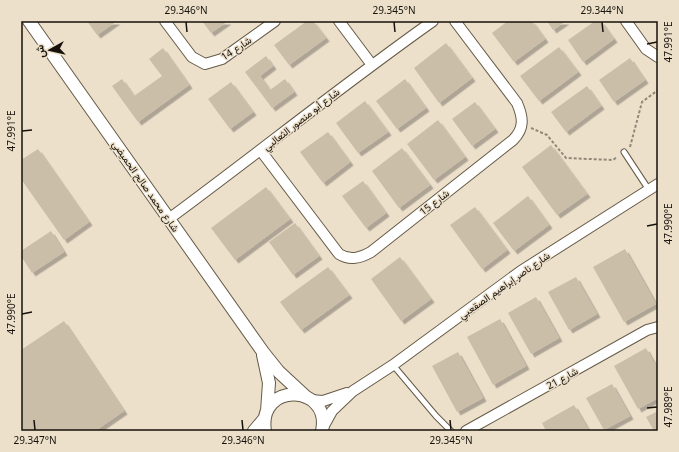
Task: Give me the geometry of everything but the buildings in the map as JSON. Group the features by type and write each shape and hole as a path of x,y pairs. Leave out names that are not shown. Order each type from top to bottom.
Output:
{"street":[{"name":"شارع محمد صالح الحميضي","path":"29,21 170,218 262,352 279,372 320,410 323,423 322,430"},
{"name":"شارع 14","path":"165,21 192,57 205,64 222,59 275,21"},
{"path":"339,21 372,65"},
{"name":"شارع أبو منصور الثعالبي","path":"170,218 261,151 372,65 433,21"},
{"path":"456,21 517,103 521,112 522,124"},
{"path":"626,21 646,49 658,57"},
{"name":"شارع 15","path":"261,151 333,247 343,256 351,259 371,252 513,140 521,130 522,124"},
{"name":"شارع ناصر إبراهيم الصقعبي","path":"322,430 332,411 353,391 393,365 521,272 654,187"},
{"name":"شارع 21","path":"466,431 647,330 658,327"},
{"name":"شارع محمد صالح الحميضي","path":"262,352 269,383 266,431"},
{"name":"شارع ناصر إبراهيم الصقعبي","path":"308,398 329,400 353,391"},
{"path":"254,431 270,406 280,397 293,394 308,398"}],"lane":[{"path":"624,152 654,187"},
{"path":"393,365 436,416 451,431"}],"path":[{"path":"522,124 547,135 566,158 613,160 632,145 642,102 658,90"}]}
